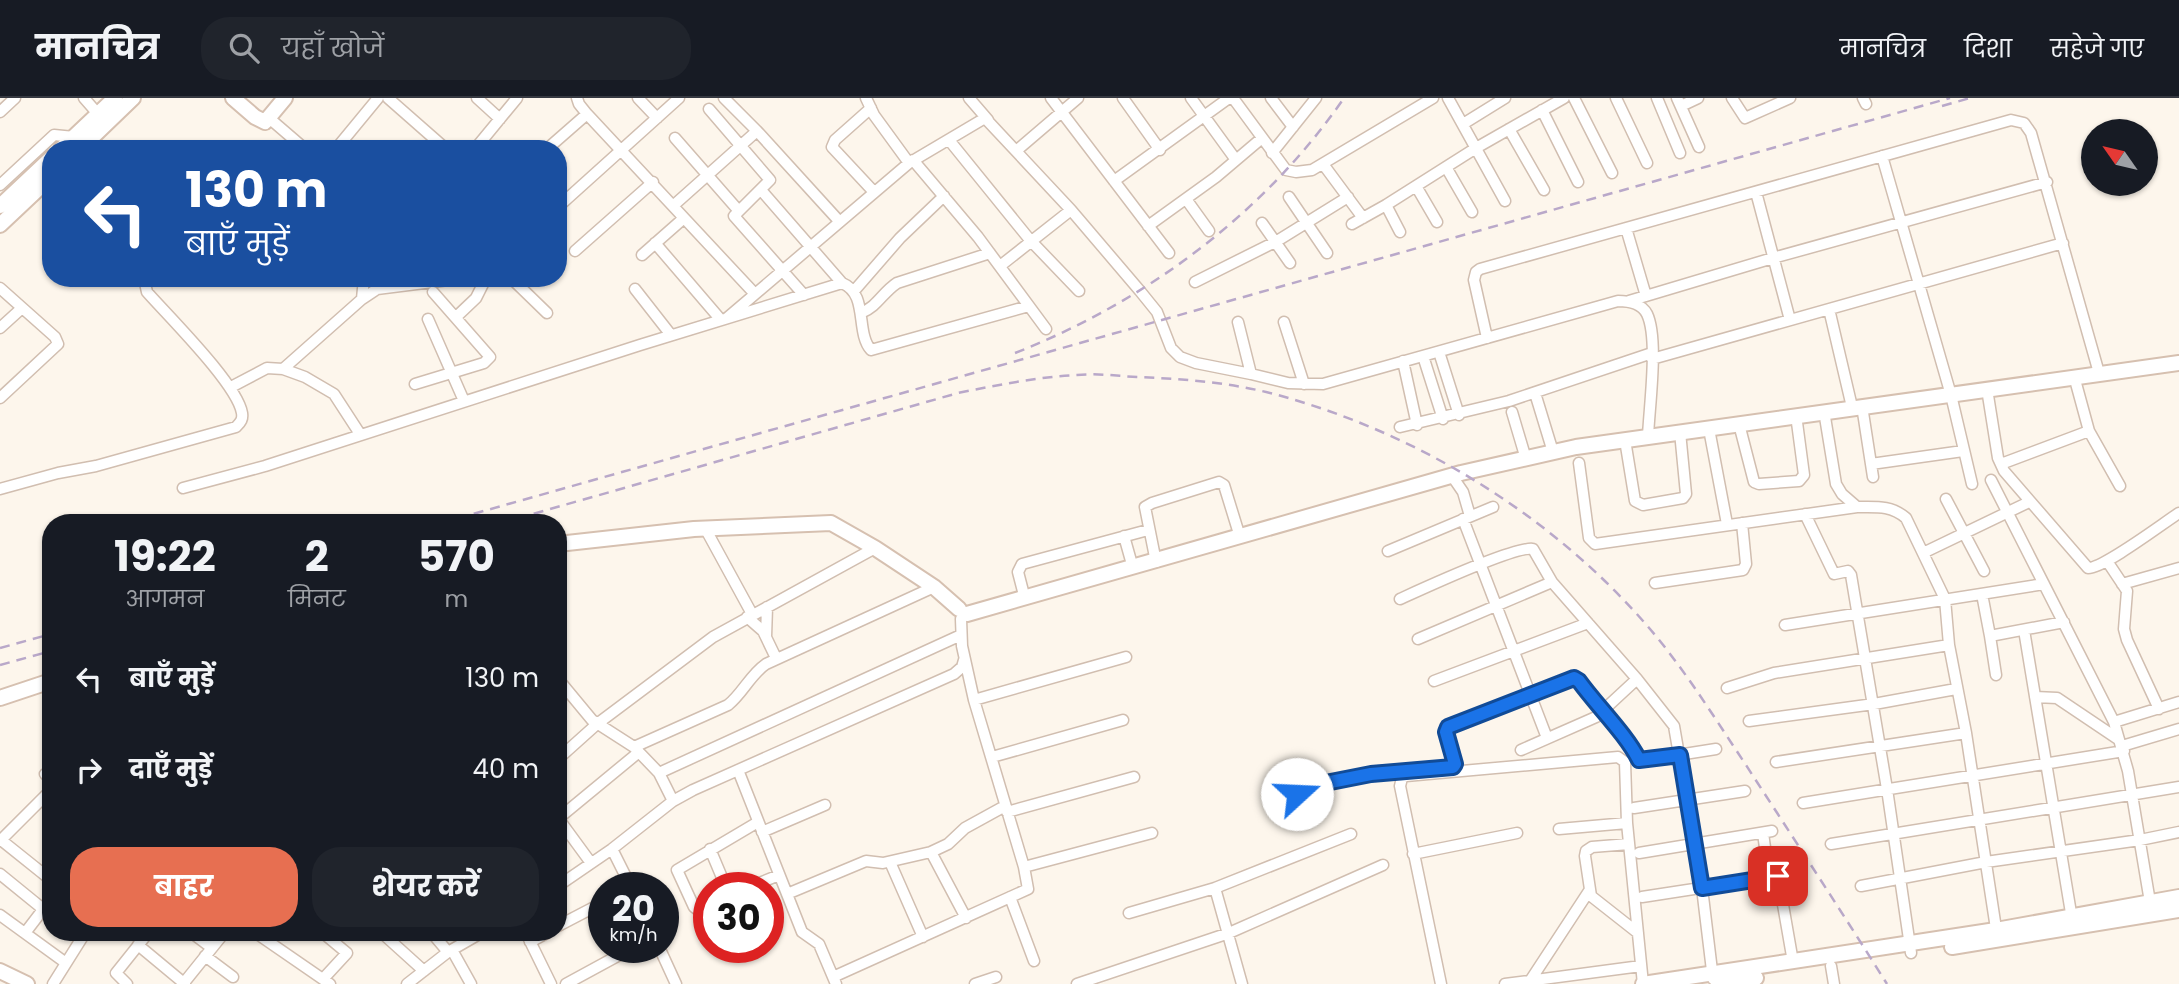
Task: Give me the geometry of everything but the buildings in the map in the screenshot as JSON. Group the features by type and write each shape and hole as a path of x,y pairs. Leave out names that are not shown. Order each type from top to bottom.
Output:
{"street":[{"path":"0,113 15,98"},
{"path":"84,98 98,114"},
{"path":"79,140 98,114 115,98"},
{"path":"81,140 133,98"},
{"path":"233,98 259,120 265,121 285,98"},
{"path":"343,140 378,98"},
{"path":"388,98 436,140"},
{"path":"477,98 499,119"},
{"path":"482,140 517,98"},
{"path":"577,98 587,114 755,294"},
{"path":"638,98 657,118"},
{"path":"567,199 679,98"},
{"path":"724,98 758,131 839,221"},
{"path":"1051,98 1169,253"},
{"path":"1016,151 1078,98"},
{"path":"1123,98 1160,150"},
{"path":"1191,98 1236,160"},
{"path":"1114,181 1231,98 1286,170 1296,172 1312,170 1433,98"},
{"path":"1271,98 1293,127"},
{"path":"1448,98 1505,201"},
{"path":"1462,124 1505,98"},
{"path":"1352,224 1564,98"},
{"path":"1574,98 1612,173"},
{"path":"1616,98 1647,163"},
{"path":"1657,98 1680,153"},
{"path":"1698,98 1679,102 1699,148"},
{"path":"1732,98 1745,118 1790,98"},
{"path":"972,99 1157,312 1175,353 1196,363 1251,373 1274,381 1304,384 1335,382 2047,182"},
{"path":"1272,153 1313,100"},
{"path":"874,192 832,148 835,140 869,103 911,162 944,196 1000,265 1045,329"},
{"path":"709,109 770,180 734,216 804,295"},
{"path":"1542,110 1578,182"},
{"path":"557,140 587,114"},
{"path":"269,118 293,140"},
{"path":"724,319 911,162 981,119 988,120"},
{"path":"1487,338 1474,280 1476,272 2018,120 2028,126 2047,182 2099,373"},
{"path":"1509,129 1544,190"},
{"path":"674,205 758,131"},
{"path":"48,140 58,134 71,140"},
{"path":"675,138 738,211"},
{"path":"1148,226 1262,138"},
{"path":"949,140 1030,240 1079,291"},
{"path":"0,185 42,145"},
{"path":"1882,156 1951,395 1972,484"},
{"path":"1323,164 1363,218"},
{"path":"0,206 42,166"},
{"path":"1446,167 1472,212"},
{"path":"575,251 653,182"},
{"path":"0,225 42,185"},
{"path":"1416,186 1437,222"},
{"path":"761,190 842,283 854,291 869,349 874,350 1029,306"},
{"path":"1756,192 1790,320"},
{"path":"854,291 900,238 944,196"},
{"path":"1289,197 1327,253"},
{"path":"1195,282 1277,241 1348,197"},
{"path":"1186,199 1209,231"},
{"path":"1386,205 1400,232"},
{"path":"1000,265 1071,210"},
{"path":"642,255 684,218"},
{"path":"1262,223 1290,263"},
{"path":"1626,228 1646,296"},
{"path":"655,243 724,319"},
{"path":"1400,427 1459,415 1652,356 2063,243"},
{"path":"861,313 873,308 897,283 990,253"},
{"path":"183,488 265,466 671,335 842,283"},
{"path":"0,489 48,475 96,466 236,427 241,422 242,411 231,387 147,292 146,287"},
{"path":"362,299 363,287"},
{"path":"283,369 362,299 385,287"},
{"path":"456,317 476,298 482,287"},
{"path":"520,287 547,313"},
{"path":"0,288 55,337 58,344 0,398"},
{"path":"635,289 671,335"},
{"path":"415,384 484,363 490,357 433,292"},
{"path":"1629,301 1647,314 1652,356 1648,437"},
{"path":"0,328 22,308"},
{"path":"1829,309 1857,407 1873,477"},
{"path":"428,319 464,401"},
{"path":"1238,321 1251,373"},
{"path":"1284,322 1304,384"},
{"path":"1439,352 1459,415"},
{"path":"1423,356 1443,419"},
{"path":"1403,362 1418,425"},
{"path":"962,614 1156,562 1452,476 1553,453 1796,415 2179,363"},
{"path":"231,387 258,371 267,368 283,369 321,384 334,394 359,434"},
{"path":"2074,376 2089,431 2120,486"},
{"path":"1987,389 2001,464 2029,502 2088,568 2094,568 2106,561 2179,513"},
{"path":"1535,393 1553,453"},
{"path":"1824,411 1836,484 1842,494 1857,507"},
{"path":"1512,412 1526,459"},
{"path":"1739,424 1754,482 1759,484 1799,481 1804,475 1796,415"},
{"path":"1709,429 1727,524"},
{"path":"2001,464 2089,431"},
{"path":"1625,440 1634,501 1643,505 1685,496 1680,432"},
{"path":"1871,464 1963,452"},
{"path":"1579,463 1589,538 1595,544 1857,507 1895,509 1906,519 1945,600 1949,645 1966,733 1997,935"},
{"path":"1452,476 1463,492 1467,518 1481,565 1547,738"},
{"path":"1991,480 2114,722 2133,796 2150,902"},
{"path":"1156,562 1144,509 1148,504 1222,483 1240,537"},
{"path":"1946,499 1984,571"},
{"path":"1923,553 2029,502"},
{"path":"1388,551 1493,507"},
{"path":"1805,514 1835,574 1848,571 1851,573 1888,789 1910,948"},
{"path":"567,543 705,528 820,522 839,526 875,548 934,587 962,614 964,660 1028,889 834,980 818,942 802,932 784,887"},
{"path":"1656,583 1743,570 1746,564 1742,523"},
{"path":"705,528 750,615 760,626 776,658"},
{"path":"1025,598 1018,572 1022,564 1148,530"},
{"path":"1124,536 1133,568"},
{"path":"1401,599 1531,547 1552,582 1672,722 1688,800 1715,981"},
{"path":"567,751 597,724 713,637 875,548"},
{"path":"2106,561 2128,596 2124,629 2127,640 2159,709"},
{"path":"2122,584 2179,568"},
{"path":"1418,639 1552,582"},
{"path":"1785,625 2044,584"},
{"path":"567,817 637,749 728,705 758,669 776,658 934,587"},
{"path":"1982,594 1996,675"},
{"path":"766,637 767,607"},
{"path":"1990,636 2064,622"},
{"path":"1434,681 1588,623"},
{"path":"2024,630 2073,922"},
{"path":"659,773 961,635"},
{"path":"1727,688 1774,673 1949,645"},
{"path":"974,700 1126,657"},
{"path":"567,880 612,849 673,801 738,769 954,674 962,667 964,660"},
{"path":"1302,822 1298,788 1371,774 1453,767 1455,764 1447,728 1574,678 1631,744 1640,761 1716,749"},
{"path":"1521,750 1597,717 1637,679"},
{"path":"0,698 42,684"},
{"path":"1749,721 1874,704 1956,689"},
{"path":"567,690 597,724 637,749 659,773 673,801"},
{"path":"2035,697 2057,698 2121,745"},
{"path":"2114,722 2179,702"},
{"path":"992,757 1123,720"},
{"path":"1803,803 2046,764 2179,729"},
{"path":"1776,762 1966,733"},
{"path":"1441,984 1400,786 1402,778 1618,757 1625,762 1627,823 1643,984 1715,981 1831,966 1910,948"},
{"path":"738,769 778,872"},
{"path":"787,894 866,861 876,864 931,852 948,844 965,828 1006,809 1134,777"},
{"path":"1831,844 2179,787"},
{"path":"1634,807 1745,791"},
{"path":"42,799 1,840 42,873"},
{"path":"693,905 677,872 680,866 710,849 760,827 825,805"},
{"path":"1559,829 1627,823"},
{"path":"1639,853 1768,832 1774,877 1793,962"},
{"path":"1861,886 1986,862 2179,832"},
{"path":"567,833 591,863"},
{"path":"1024,867 1152,833"},
{"path":"1413,854 1517,833"},
{"path":"1129,913 1215,888 1351,834"},
{"path":"1629,844 1592,847 1586,851 1585,856 1589,891 1596,901 1638,933"},
{"path":"612,849 624,872"},
{"path":"710,849 720,872"},
{"path":"931,852 966,918"},
{"path":"890,862 923,937"},
{"path":"1077,984 1229,933 1383,865"},
{"path":"1643,897 1798,873"},
{"path":"0,874 42,908"},
{"path":"1215,888 1242,984"},
{"path":"1530,981 1589,891"},
{"path":"1010,897 1034,961"},
{"path":"2073,922 2179,897"},
{"path":"25,933 42,910"},
{"path":"567,921 588,910"},
{"path":"1715,981 1793,962 1910,948 2073,922 2179,910"},
{"path":"0,915 66,962"},
{"path":"53,984 80,941"},
{"path":"127,984 116,973 141,941"},
{"path":"199,941 233,977"},
{"path":"138,945 184,984 217,941"},
{"path":"269,941 326,981 347,953 333,941"},
{"path":"391,941 424,971"},
{"path":"440,941 451,951 471,984"},
{"path":"407,984 468,941"},
{"path":"530,941 551,984"},
{"path":"566,984 605,963"},
{"path":"665,963 672,983"},
{"path":"1505,984 1642,965"},
{"path":"1831,966 1834,984"},
{"path":"0,971 23,983"},
{"path":"975,984 996,977"}],"railway":[{"path":"1015,353 1110,308 1198,250 1277,180 1344,98"},
{"path":"473,514 1950,98"},
{"path":"1942,106 1970,98"},
{"path":"533,514 958,393 1032,379 1092,374 1212,382 1267,392 1337,414 1437,459 1485,487 1573,552 1613,589 1650,629 1699,694 1887,984"},
{"path":"0,648 42,636"},
{"path":"0,665 42,653"}],"route":[{"path":"1297,794 1300,788 1371,774 1453,767 1455,764 1446,732 1448,727 1574,678 1631,744 1640,761 1680,755 1702,888 1778,876"}]}
